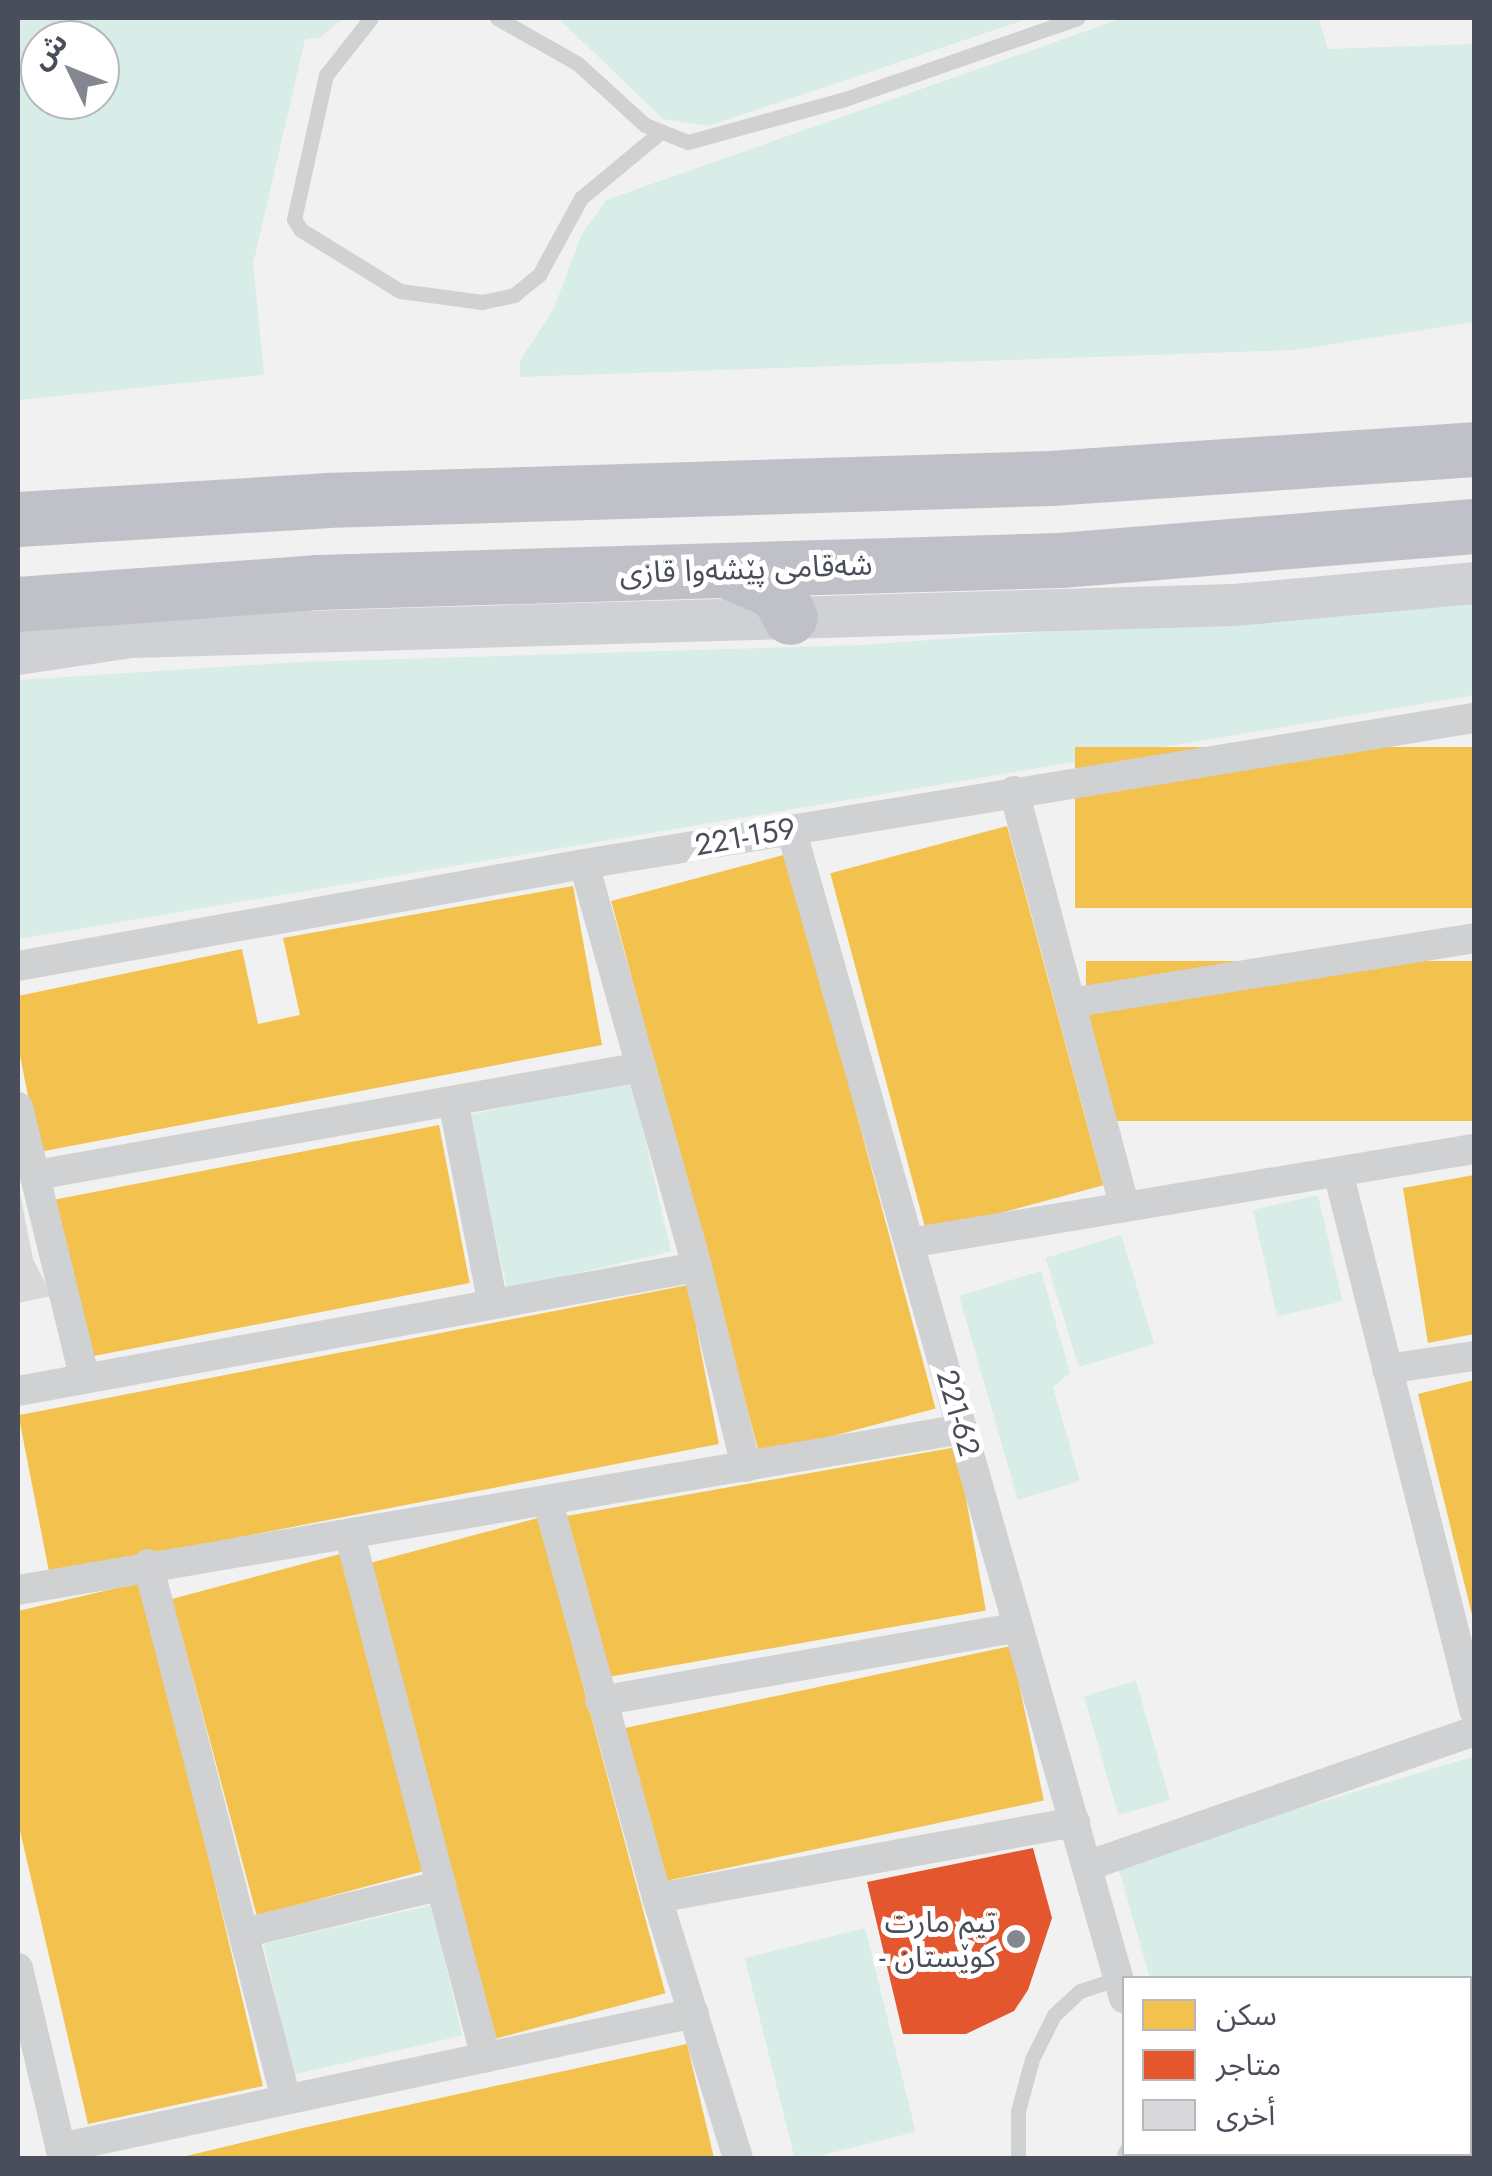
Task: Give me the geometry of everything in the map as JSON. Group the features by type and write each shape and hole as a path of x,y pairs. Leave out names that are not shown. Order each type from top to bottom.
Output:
{"highway":[{"path":"18,519 325,500 1050,478 1474,449"},
{"name":"شەقامی پێشەوا قازی","path":"18,604 318,582 1060,560 1474,526"},
{"path":"725,570 776,592 790,617"}],"main road":[{"path":"18,654 131,637 1234,605 1474,583"}],"street":[{"name":"221-159","path":"18,966 584,864 1474,718"},
{"path":"1014,791 1124,1203"},
{"name":"221-62","path":"790,829 1122,1988"},
{"path":"584,864 698,1267 746,1467"},
{"path":"1070,1002 1474,938"},
{"path":"36,1175 641,1067"},
{"path":"453,1101 493,1304"},
{"path":"18,1107 85,1379"},
{"path":"909,1244 1124,1203 1474,1149"},
{"path":"1338,1172 1474,1710"},
{"path":"18,1391 698,1267"},
{"path":"1387,1370 1474,1356"},
{"path":"18,1590 148,1564 350,1536 962,1428"},
{"path":"548,1502 657,1898 738,2158"},
{"path":"350,1536 438,1886 486,2058"},
{"path":"148,1564 247,1932 286,2099"},
{"path":"600,1701 1019,1627"},
{"path":"1087,1866 1474,1731"},
{"path":"657,1898 1074,1822"},
{"path":"247,1932 438,1886"},
{"path":"18,1968 61,2153 286,2099 694,2014"}],"lane":[{"path":"371,18 326,75 294,219 300,230 400,292 482,302 514,295 539,275 581,198 658,134"},
{"path":"498,18 577,63 658,134 688,142 718,139 1077,18"},
{"path":"1018,2158 1018,2110 1032,2059 1054,2015 1080,1991 1122,1988"}],"green space":[{"path":"18,18 343,18 321,37 305,40 253,264 264,375 18,400"},
{"path":"558,18 1030,18 708,126 663,119"},
{"path":"1123,18 1318,18 1328,49 1474,44 1474,322 1294,350 520,377 520,361 554,308 581,236 606,200"},
{"path":"1474,600 1474,695 18,939 18,680 300,662 862,645"},
{"path":"631,1078 671,1251 507,1289 467,1116"},
{"path":"1318,1195 1343,1301 1277,1316 1253,1210"},
{"path":"1121,1235 1154,1344 1079,1367 1045,1258"},
{"path":"1041,1271 1070,1373 1053,1387 1080,1481 1018,1500 959,1296"},
{"path":"1136,1681 1170,1800 1118,1815 1084,1696"},
{"path":"1472,1757 1474,2036 1472,1976 1149,1976 1117,1863"},
{"path":"432,1905 462,2036 294,2074 263,1944"},
{"path":"865,1928 916,2132 811,2158 795,2158 745,1958"}],"building: سكن":[{"path":"1075,747 1474,747 1474,908 1075,908"},
{"path":"1007,826 1103,1185 927,1233 830,873"},
{"path":"787,854 936,1408 760,1456 611,901"},
{"path":"573,886 602,1045 39,1152 18,1045 18,996 242,949 258,1024 300,1015 283,938"},
{"path":"1086,961 1474,961 1474,1121 1086,1121"},
{"path":"439,1125 470,1283 85,1358 54,1200"},
{"path":"1474,1175 1474,1334 1428,1343 1403,1188"},
{"path":"688,1285 719,1444 49,1574 19,1415"},
{"path":"1474,1380 1474,1619 1473,1619 1418,1394"},
{"path":"957,1447 986,1610 591,1680 562,1517"},
{"path":"538,1518 665,1993 496,2039 369,1563"},
{"path":"340,1554 425,1871 257,1916 172,1599"},
{"path":"143,1582 263,2086 88,2124 18,1822 18,1611"},
{"path":"1011,1646 1044,1801 657,1883 624,1728"},
{"path":"687,2044 714,2158 178,2158 303,2128"}],"building: متاجر":[{"path":"1033,1848 1052,1918 1028,1990 1014,2011 966,2034 903,2034 867,1882"}],"building: أخرى":[{"path":"18,1183 33,1259 52,1296 18,1303"}],"place":[{"name":"تیم مارت - کوێستان","path":"1016,1939"}]}
